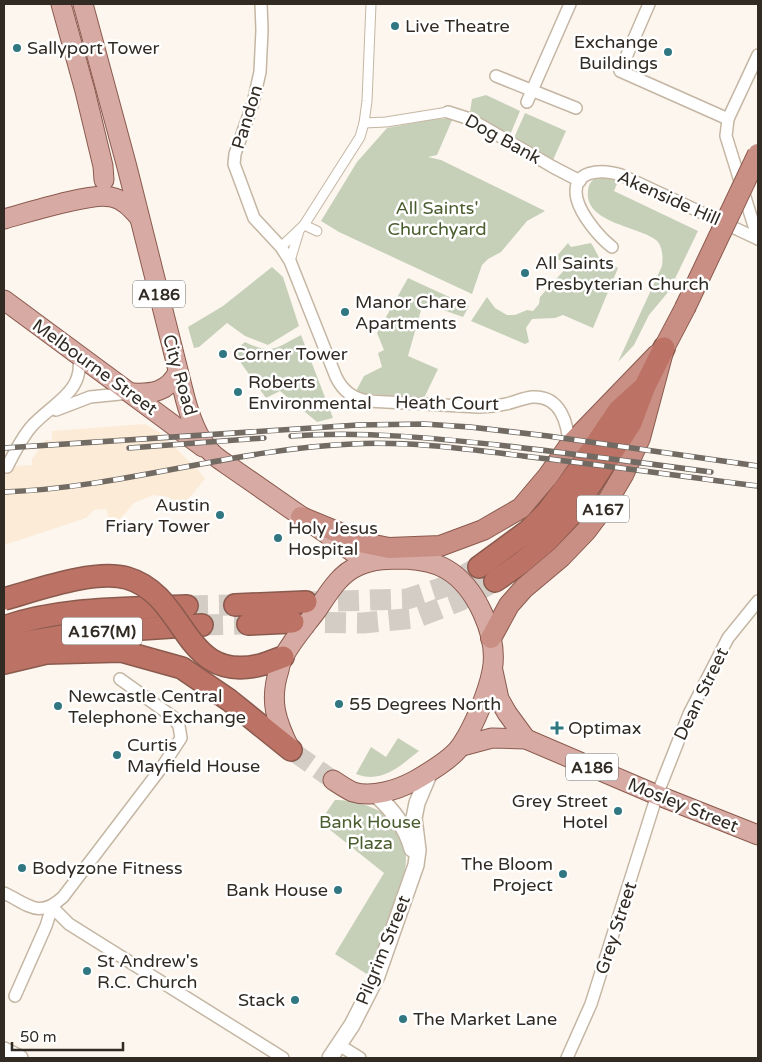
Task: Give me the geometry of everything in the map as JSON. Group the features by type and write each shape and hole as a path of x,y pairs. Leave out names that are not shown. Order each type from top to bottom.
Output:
{"highway":[{"name":"A167","path":"492,638 509,605 524,588 561,557 586,531 604,507 623,475 640,438 664,348 758,154"},
{"name":"A167","path":"301,516 364,543 389,548 440,546 483,530 521,508 548,476 569,446 664,348"},
{"path":"495,581 546,542 571,515 631,423 645,386 664,348"},
{"path":"479,567 528,531 547,512 619,410 645,386"},
{"name":"A167(M)","path":"4,599 77,580 108,576 126,578 144,585 162,600 194,644 215,662 231,668 248,668 274,660"},
{"path":"235,605 306,602"},
{"name":"A167(M)","path":"4,627 28,618 187,606"},
{"path":"248,624 293,622"},
{"name":"A167(M)","path":"4,646 80,633 202,626"},
{"name":"A167(M)","path":"4,664 46,653 121,651 182,668 229,700 293,752"}],"main road":[{"path":"61,4 85,91 103,166 104,180"},
{"name":"City Road","path":"83,4 140,218 178,372 191,418 199,435 210,452 367,562"},
{"name":"A186","path":"93,197 112,163 118,136"},
{"path":"4,219 93,197 110,196 123,201 140,218"},
{"name":"Melbourne Street","path":"4,300 210,452"},
{"path":"132,393 145,394 157,392 169,385 178,372"},
{"path":"334,540 341,560 338,581"},
{"path":"293,752 280,728 274,707 274,660 338,581 352,568 367,562 393,559 427,562 446,569 468,588 485,616 492,638 492,670 477,714 462,746 430,772 407,785 375,794 353,792 333,780"},
{"name":"Mosley Street","path":"492,670 499,699 506,713 526,739"},
{"name":"Mosley Street","path":"462,746 492,738 526,739 657,795 758,835"}],"street":[{"name":"Pandon","path":"261,4 260,72 253,103 235,154 234,164 254,218 281,247 290,261 336,377 345,391 351,396"},
{"path":"290,261 302,228 356,145 364,124 367,101 371,4"},
{"path":"527,102 570,4"},
{"path":"649,4 620,71 728,119"},
{"path":"758,55 728,119 726,136 758,239"},
{"path":"496,76 576,108"},
{"name":"Dog Bank","path":"364,124 448,112 470,119 580,181"},
{"name":"Akenside Hill","path":"580,181 586,175 595,171 614,173 758,239"},
{"path":"580,181 576,192 579,204 601,238 612,246"},
{"path":"281,247 302,228"},
{"path":"302,228 317,231"},
{"path":"7,467 29,429 67,396 73,388 80,368 78,353"},
{"path":"46,414 90,397 132,393"},
{"name":"Heath Court","path":"351,396 368,401 479,407 502,405 532,397 542,398 557,407 564,416 568,430 569,446"},
{"name":"Dean Street","path":"657,795 690,714 728,638 758,601"},
{"path":"4,894 34,908 43,910 52,906 62,897 80,874 162,767 181,738 179,726 172,716 120,679"},
{"name":"Pilgrim Street","path":"330,1058 352,1025 376,976 416,865 418,850 414,818 417,803 430,772"},
{"path":"375,794 396,816 409,838 416,865"},
{"name":"Grey Street","path":"567,1058 591,1004 657,795"},
{"path":"15,996 46,926 52,906"},
{"path":"52,906 69,924 283,1058"},
{"path":"339,1045 360,1058"},
{"path":"4,1050 20,1058"}],"shaded area":[{"path":"145,424 159,432 205,479 183,505 168,497 153,495 134,503 120,519 108,518 107,509 94,510 86,518 4,545 4,467 32,465 32,459 46,440 52,441 52,431"}],"green space":[{"path":"486,95 520,111 510,135 470,112 472,99"},
{"path":"525,113 566,131 553,160 514,138"},
{"name":"All Saints' Churchyard","path":"453,118 437,155 428,157 441,160 545,211 527,221 501,252 488,259 482,265 472,294 339,232 321,221 357,162 387,128 435,119"},
{"path":"598,176 619,179 614,191 698,231 669,291 649,315 634,345 618,362 662,266 662,255 660,245 656,240 603,217 594,210 589,202 588,188 591,182"},
{"path":"568,243 571,247 591,243 607,270 611,264 618,268 593,328 563,315 555,318 532,319 526,328 529,342 525,344 471,321 487,297 495,308 507,315 515,315 527,310 533,311 539,304 540,297 567,267 556,257"},
{"path":"272,267 283,277 299,326 268,345 245,336 227,323 199,347 194,348 188,327 223,306"},
{"path":"408,278 469,306 463,317 432,306 421,310 408,356 438,369 424,398 355,393 364,376 382,367 378,353 384,350 377,333"},
{"path":"301,335 333,418 317,422 280,391 266,398 233,352 245,342 268,349 279,346"},
{"path":"398,738 419,751 398,768 382,775 374,777 356,774 371,747 386,757"},
{"name":"Bank House Plaza","path":"335,800 359,803 389,817 395,825 404,846 406,856 403,887 373,978 335,954 384,873 329,829 321,820"}],"tunnel":[{"path":"306,602 407,599 441,588 479,567"},
{"path":"293,622 363,623 415,618 459,601 495,581"},
{"path":"187,606 235,605"},
{"path":"202,625 248,624"},
{"path":"295,753 333,780"}],"railway":[{"path":"4,448 358,425 424,424 548,436 758,466"},
{"path":"291,436 345,434 426,438 584,455 711,472"},
{"path":"129,448 264,438"},
{"path":"4,492 91,484 221,460 308,447 373,443 459,448 758,486"}],"place":[{"name":"Live Theatre","path":"395,26"},
{"name":"Sallyport Tower","path":"17,48"},
{"name":"Exchange Buildings","path":"668,52"},
{"name":"All Saints Presbyterian Church","path":"525,273"},
{"name":"Manor Chare Apartments","path":"345,312"},
{"name":"Corner Tower","path":"223,354"},
{"name":"Roberts Environmental","path":"238,392"},
{"name":"Austin Friary Tower","path":"220,515"},
{"name":"Holy Jesus Hospital","path":"278,538"},
{"name":"55 Degrees North","path":"339,704"},
{"name":"Newcastle Central Telephone Exchange","path":"58,706"},
{"name":"Optimax","path":"557,728"},
{"name":"Curtis Mayfield House","path":"117,755"},
{"name":"Grey Street Hotel","path":"618,811"},
{"name":"Bodyzone Fitness","path":"22,868"},
{"name":"The Bloom Project","path":"563,874"},
{"name":"Bank House","path":"338,890"},
{"name":"St Andrew's R.C. Church","path":"87,971"},
{"name":"Stack","path":"295,1000"},
{"name":"The Market Lane","path":"403,1019"}]}
